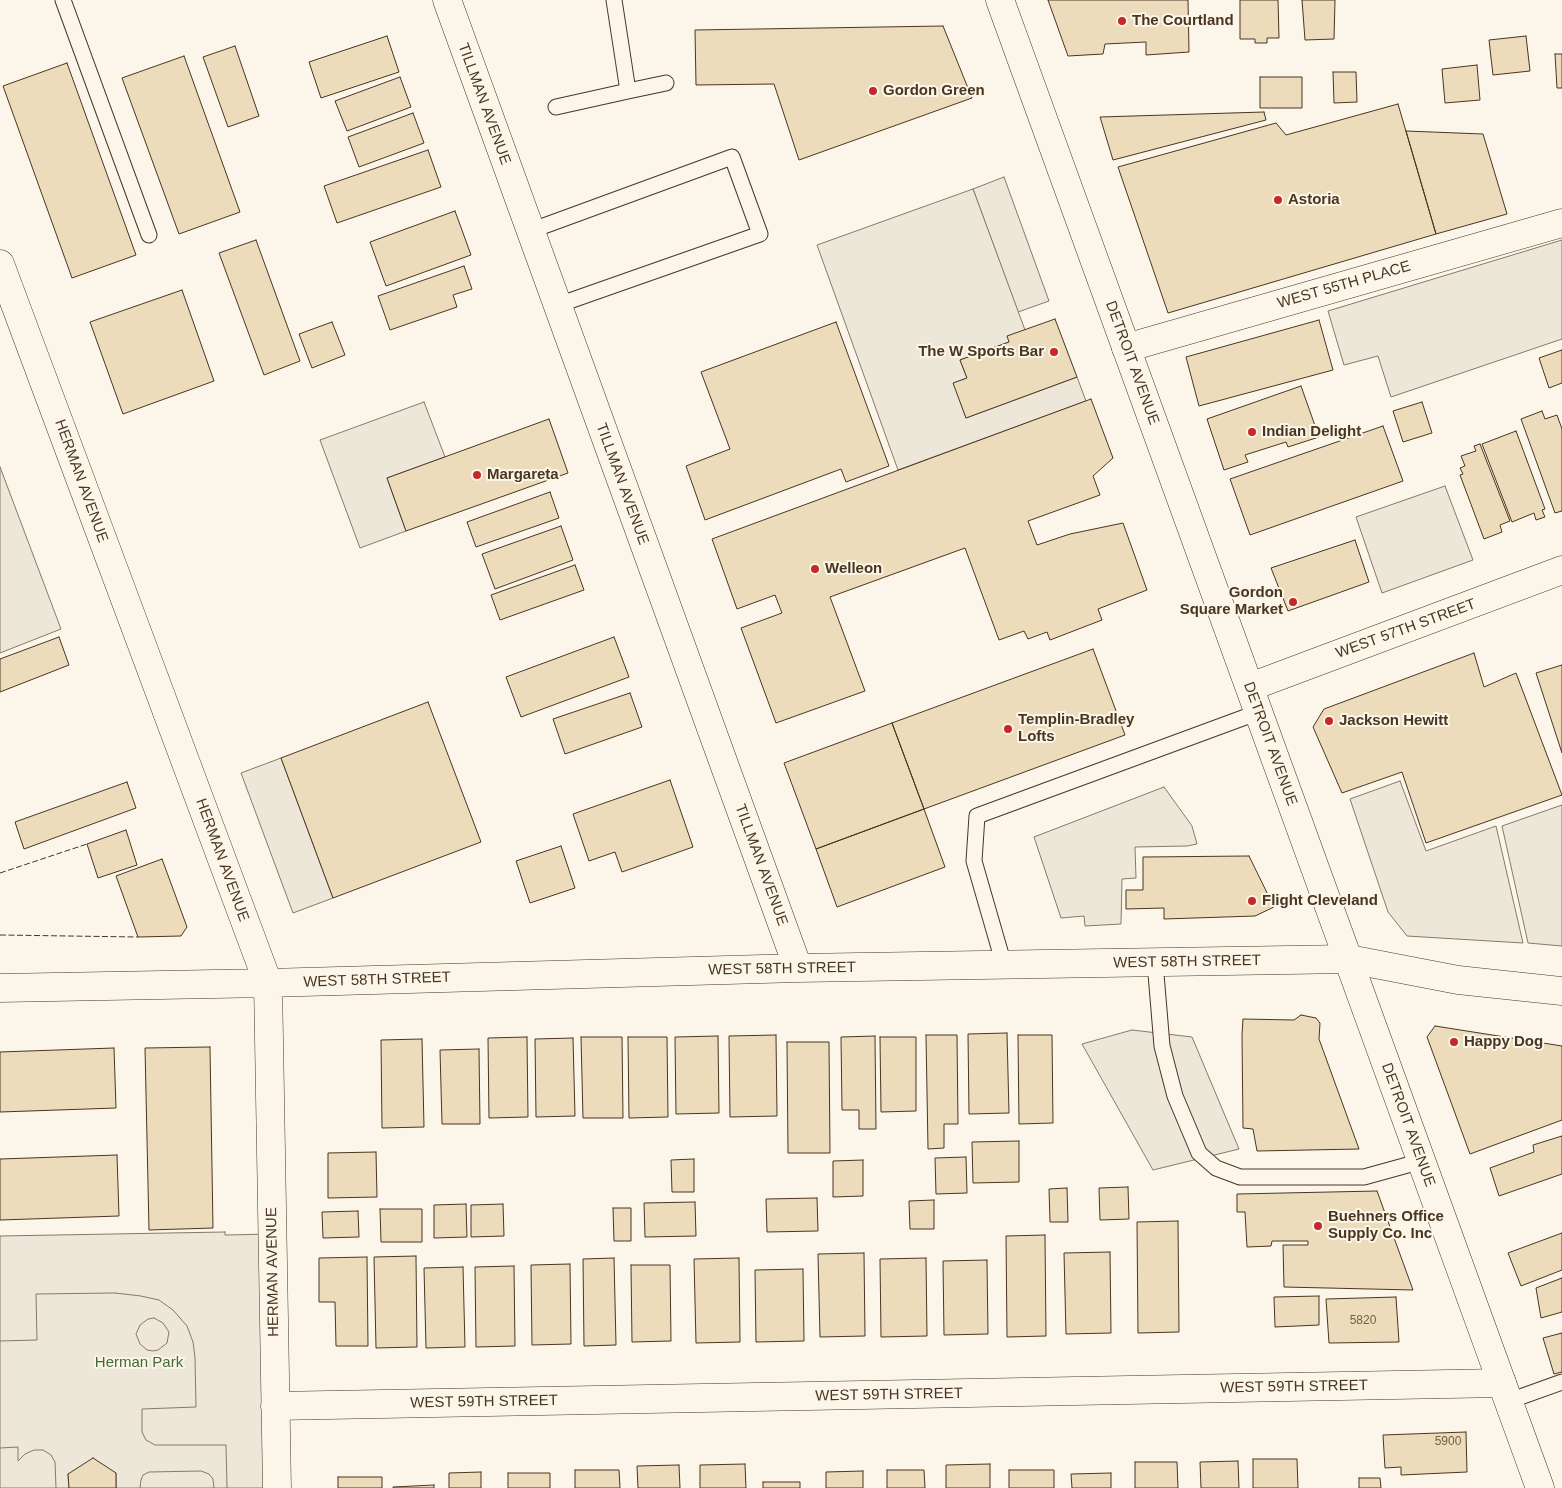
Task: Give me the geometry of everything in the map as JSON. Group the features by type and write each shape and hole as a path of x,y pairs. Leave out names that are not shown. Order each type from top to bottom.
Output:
{"street":[{"name":"TILLMAN AVENUE","path":"446,0 798,968"},
{"name":"DETROIT AVENUE","path":"1000,0 1540,1488"},
{"name":"WEST 55TH PLACE","path":"1126,348 1562,223"},
{"name":"HERMAN AVENUE","path":"0,264 268,983 277,1488"},
{"name":"WEST 57TH STREET","path":"1254,700 1562,570"},
{"name":"WEST 58TH STREET","path":"0,988 268,983 798,968 1349,959 1458,980 1562,991"},
{"name":"WEST 59TH STREET","path":"275,1406 1505,1392"}],"lane":[{"path":"63,0 149,235"},
{"path":"614,0 628,91"},
{"path":"556,106 666,83"},
{"path":"530,231 732,157 760,234 558,305"},
{"path":"1004,965 974,861 977,816 1254,700"},
{"path":"1155,962 1162,1046 1175,1096 1199,1153 1216,1168 1240,1177 1364,1177 1422,1161"},
{"path":"1505,1392 1562,1382"}],"green space":[{"path":"1004,177 1049,301 1018,312 973,189"},
{"name":"Herman Park","path":"225,1232 225,1235 272,1234 277,1488 0,1488 0,1236"}],"shaded area":[{"path":"973,189 1025,330 1009,342 960,360 967,378 954,383 966,418 1077,377 1086,401 898,470 817,245"},
{"path":"1562,240 1562,339 1391,397 1378,356 1344,365 1328,311"},
{"path":"424,402 445,457 387,478 406,531 360,548 320,440"},
{"path":"0,467 61,629 0,653"},
{"path":"1445,486 1473,560 1382,593 1356,517"},
{"path":"281,758 333,898 293,913 241,773"},
{"path":"1400,781 1426,851 1496,826 1523,943 1407,936 1388,912 1350,799"},
{"path":"1164,787 1192,826 1197,844 1187,846 1135,847 1136,878 1122,879 1121,924 1085,926 1084,916 1061,918 1034,837"},
{"path":"1562,805 1562,946 1528,943 1502,826"},
{"path":"1132,1030 1192,1037 1239,1149 1153,1170 1082,1044"},
{"path":"115,1293 141,1296 159,1300 173,1310 187,1326 193,1342 196,1407 142,1409 142,1432 146,1440 155,1445 226,1445 227,1488 214,1488 213,1479 209,1474 201,1471 149,1472 143,1475 140,1488 116,1488 116,1473 68,1474 69,1488 56,1488 55,1462 51,1455 43,1450 34,1450 25,1454 18,1461 18,1447 0,1448 0,1341 37,1340 36,1294","holes":["154,1318 163,1323 169,1332 167,1343 158,1350 147,1350 140,1344 136,1334 140,1325 148,1319"]}],"building":[{"name":"The Courtland","path":"1048,0 1188,0 1189,52 1146,55 1146,42 1105,44 1103,54 1068,56"},
{"path":"1240,0 1278,0 1279,38 1267,38 1267,43 1255,43 1255,39 1240,39"},
{"path":"1302,0 1335,0 1334,39 1305,40"},
{"name":"Gordon Green","path":"943,26 972,98 799,160 774,84 696,85 695,30"},
{"path":"387,36 399,72 321,98 309,62"},
{"path":"1526,36 1530,71 1493,75 1489,40"},
{"path":"235,46 259,116 228,127 203,57"},
{"path":"1555,54 1562,54 1562,88 1557,88"},
{"path":"184,56 240,212 179,234 122,78"},
{"path":"67,63 136,255 72,278 3,86"},
{"path":"1477,65 1480,100 1445,103 1442,69"},
{"path":"1333,72 1356,72 1357,102 1334,103"},
{"path":"400,77 411,107 347,131 335,101"},
{"path":"1260,77 1302,77 1302,108 1260,108"},
{"name":"Astoria","path":"1398,104 1436,234 1168,313 1118,167 1276,123 1286,135"},
{"path":"1264,112 1266,120 1113,160 1100,117"},
{"path":"413,113 424,143 359,167 348,137"},
{"path":"1406,131 1483,134 1507,214 1436,234"},
{"path":"428,150 441,187 337,223 324,186"},
{"path":"455,211 471,255 386,286 370,242"},
{"path":"256,240 300,361 264,375 219,253"},
{"path":"464,266 472,289 453,295 457,307 390,330 378,296"},
{"path":"182,290 214,381 123,414 90,322"},
{"path":"1055,319 1077,377 966,418 953,383 967,378 960,360 1009,342 1007,336"},
{"path":"1319,320 1333,370 1199,406 1186,357"},
{"path":"332,322 345,355 312,368 299,334"},
{"path":"836,322 889,466 846,482 841,469 705,520 686,466 730,449 701,372"},
{"path":"1562,350 1562,383 1549,388 1539,358"},
{"path":"1301,386 1319,437 1288,447 1286,442 1245,455 1248,462 1224,470 1207,419"},
{"name":"Welleon","path":"1091,399 1113,458 1093,476 1100,495 1028,521 1037,545 1070,534 1123,523 1147,590 1098,609 1102,620 1050,640 1047,632 1028,639 1024,631 999,640 965,548 830,597 865,691 776,723 741,628 782,613 775,595 737,609 712,539"},
{"path":"1422,402 1432,433 1403,442 1393,411"},
{"path":"1542,411 1545,419 1557,415 1562,429 1562,511 1555,513 1521,419"},
{"name":"Margareta","path":"549,419 568,473 406,531 387,478"},
{"path":"1383,426 1403,481 1250,535 1230,479"},
{"path":"1516,431 1545,509 1542,510 1545,517 1536,520 1534,513 1512,522 1482,444"},
{"path":"1480,444 1510,521 1500,525 1502,532 1484,539 1460,475 1463,474 1460,468 1465,466 1461,456 1476,451 1474,446"},
{"path":"550,492 559,518 476,547 467,522"},
{"path":"561,526 573,560 495,589 482,554"},
{"path":"1355,540 1369,582 1288,611 1271,568"},
{"path":"575,565 584,590 500,620 491,595"},
{"path":"59,637 69,665 0,692 0,659"},
{"path":"614,637 629,677 521,717 506,677"},
{"name":"Templin-Bradley Lofts","path":"1093,649 1125,735 924,809 892,723"},
{"path":"1474,653 1484,687 1516,673 1562,795 1426,843 1402,772 1342,793 1313,727 1324,709"},
{"path":"1562,665 1562,753 1536,673"},
{"path":"630,693 642,727 565,754 553,719"},
{"path":"428,702 481,842 333,898 281,758"},
{"path":"892,723 924,809 816,849 784,763"},
{"path":"670,780 693,847 622,872 615,852 589,861 573,814"},
{"path":"127,782 136,808 24,849 15,822"},
{"path":"924,809 945,867 837,907 816,849"},
{"path":"126,830 137,865 98,878 87,844"},
{"path":"561,846 575,888 530,903 516,861"},
{"path":"1249,856 1274,907 1255,916 1164,919 1164,908 1126,909 1126,890 1143,890 1143,857"},
{"path":"162,859 187,927 181,936 138,937 116,876"},
{"path":"1301,1015 1316,1018 1320,1023 1319,1039 1359,1149 1257,1151 1253,1129 1243,1128 1243,1019 1294,1020"},
{"path":"1435,1026 1562,1046 1562,1120 1470,1154 1427,1037"},
{"path":"1007,1033 1009,1113 969,1114 968,1034"},
{"path":"776,1035 777,1116 730,1117 729,1036"},
{"path":"926,1035 957,1035 958,1124 944,1124 944,1148 928,1149"},
{"path":"1018,1035 1052,1035 1053,1123 1019,1124"},
{"path":"718,1036 719,1113 676,1114 675,1037"},
{"path":"875,1036 876,1129 859,1129 859,1110 842,1110 841,1037"},
{"path":"527,1037 528,1117 489,1118 488,1038"},
{"path":"581,1037 622,1037 623,1118 583,1118"},
{"path":"628,1037 667,1037 668,1117 629,1118"},
{"path":"880,1037 916,1037 916,1111 881,1112"},
{"path":"573,1038 575,1116 536,1117 535,1039"},
{"path":"422,1039 424,1127 382,1128 381,1040"},
{"path":"787,1042 829,1042 830,1153 788,1153"},
{"path":"210,1047 213,1228 149,1230 145,1048"},
{"path":"114,1048 116,1108 0,1112 0,1052"},
{"path":"479,1049 480,1124 442,1124 440,1050"},
{"path":"1562,1136 1562,1174 1499,1196 1490,1168 1534,1152 1533,1145"},
{"path":"1019,1141 1019,1182 973,1183 972,1142"},
{"path":"376,1152 377,1197 328,1198 328,1153"},
{"path":"117,1155 119,1216 0,1220 0,1159"},
{"path":"966,1157 967,1193 936,1194 935,1158"},
{"path":"694,1159 694,1192 672,1192 671,1160"},
{"path":"863,1160 863,1196 833,1197 833,1161"},
{"path":"1128,1187 1129,1219 1100,1220 1099,1188"},
{"path":"1067,1188 1068,1222 1050,1222 1049,1189"},
{"name":"Buehners Office Supply Co. Inc","path":"1377,1191 1413,1290 1284,1287 1283,1245 1308,1245 1308,1241 1272,1241 1271,1246 1247,1247 1245,1212 1237,1212 1237,1194"},
{"path":"817,1198 818,1231 767,1232 766,1199"},
{"path":"934,1200 934,1229 910,1229 909,1201"},
{"path":"695,1202 696,1236 645,1237 644,1203"},
{"path":"466,1204 467,1237 434,1238 434,1205"},
{"path":"503,1204 504,1236 471,1237 471,1205"},
{"path":"613,1208 631,1208 631,1241 614,1241"},
{"path":"380,1209 422,1209 422,1242 381,1242"},
{"path":"358,1211 359,1237 323,1238 322,1212"},
{"path":"1178,1221 1179,1332 1138,1333 1137,1222"},
{"path":"1562,1233 1562,1270 1521,1286 1508,1253"},
{"path":"1045,1235 1046,1336 1007,1337 1006,1236"},
{"path":"1110,1252 1111,1333 1066,1334 1064,1253"},
{"path":"864,1253 865,1336 820,1337 818,1254"},
{"path":"416,1256 417,1347 376,1348 374,1257"},
{"path":"367,1257 368,1346 336,1346 335,1302 319,1302 319,1258"},
{"path":"614,1258 616,1345 584,1346 583,1259"},
{"path":"739,1258 740,1342 696,1343 694,1259"},
{"path":"926,1258 927,1336 881,1337 880,1259"},
{"path":"987,1260 988,1334 944,1335 943,1261"},
{"path":"570,1264 571,1344 532,1345 531,1265"},
{"path":"631,1265 670,1265 671,1341 632,1342"},
{"path":"514,1266 515,1346 476,1347 475,1267"},
{"path":"463,1267 465,1347 426,1348 424,1268"},
{"path":"803,1269 804,1341 756,1342 755,1270"},
{"path":"1562,1278 1562,1312 1541,1318 1536,1288"},
{"path":"1319,1296 1319,1325 1275,1327 1274,1297"},
{"path":"1396,1297 1399,1342 1329,1343 1326,1299"},
{"path":"1562,1333 1562,1372 1554,1374 1543,1338"},
{"path":"1466,1432 1467,1472 1401,1475 1401,1467 1385,1468 1383,1435"},
{"path":"93,1458 116,1473 116,1488 69,1488 68,1474"},
{"path":"1253,1459 1297,1459 1298,1488 1253,1488"},
{"path":"1238,1461 1239,1488 1201,1488 1200,1462"},
{"path":"1135,1462 1177,1462 1178,1488 1135,1488"},
{"path":"745,1464 746,1488 700,1488 700,1465"},
{"path":"990,1464 990,1488 946,1488 946,1465"},
{"path":"679,1465 680,1488 638,1488 637,1466"},
{"path":"575,1470 619,1470 620,1488 575,1488"},
{"path":"887,1470 924,1470 925,1488 887,1488"},
{"path":"1009,1470 1054,1470 1054,1488 1009,1488"},
{"path":"863,1471 863,1488 826,1488 826,1472"},
{"path":"481,1472 481,1488 449,1488 449,1473"},
{"path":"508,1473 550,1473 550,1488 508,1488"},
{"path":"1111,1473 1111,1488 1072,1488 1071,1474"},
{"path":"338,1477 382,1477 382,1488 338,1488"},
{"path":"1359,1478 1380,1478 1381,1488 1359,1488"},
{"path":"763,1482 800,1482 800,1488 763,1488"},
{"path":"434,1485 434,1488 393,1488 393,1487"}],"fence":[{"path":"0,873 87,844"},
{"path":"0,935 138,937"}],"place":[{"name":"The Courtland","path":"1122,21"},
{"name":"Gordon Green","path":"873,91"},
{"name":"Astoria","path":"1278,200"},
{"name":"The W Sports Bar","path":"1054,352"},
{"name":"Indian Delight","path":"1252,432"},
{"name":"Margareta","path":"477,475"},
{"name":"Welleon","path":"815,569"},
{"name":"Gordon Square Market","path":"1293,602"},
{"name":"Jackson Hewitt","path":"1329,721"},
{"name":"Templin-Bradley Lofts","path":"1008,729"},
{"name":"Flight Cleveland","path":"1252,901"},
{"name":"Happy Dog","path":"1454,1042"},
{"name":"Buehners Office Supply Co. Inc","path":"1318,1226"}]}
